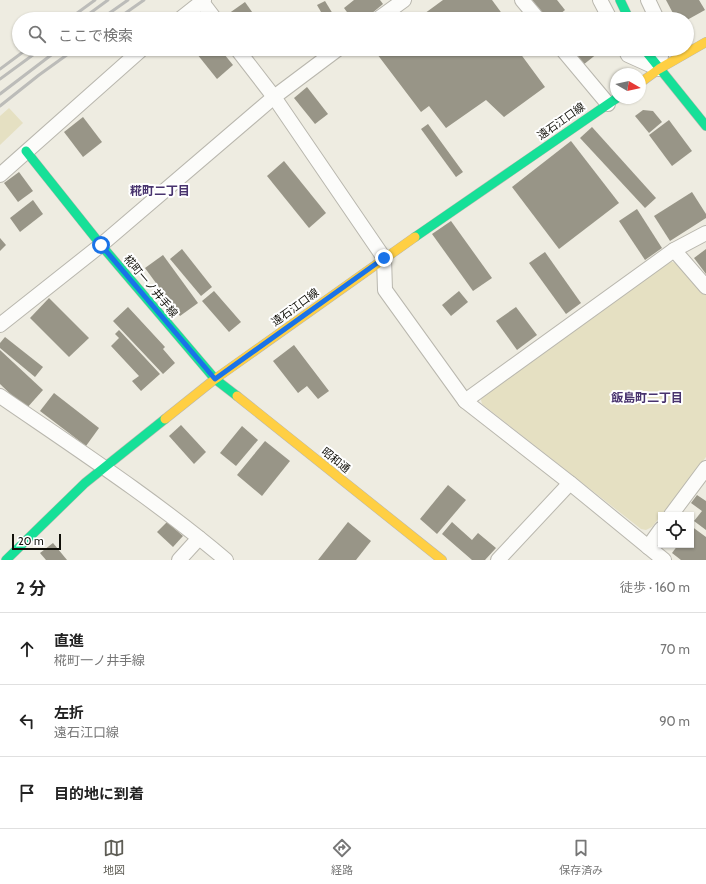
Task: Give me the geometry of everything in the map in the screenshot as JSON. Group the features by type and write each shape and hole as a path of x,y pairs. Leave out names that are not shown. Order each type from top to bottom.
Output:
{"street":[{"path":"388,12 404,0"},
{"path":"522,0 532,12"},
{"path":"600,0 606,12"},
{"path":"620,0 626,12"},
{"path":"648,0 654,12"},
{"path":"189,12 203,1 210,12"},
{"path":"694,49 706,42"},
{"path":"0,175 134,56"},
{"path":"242,56 274,97 384,258 385,290 465,401 570,483 664,560"},
{"path":"0,325 101,245 274,97 329,56"},
{"path":"569,56 610,99"},
{"path":"630,56 659,69"},
{"path":"649,56 706,126"},
{"path":"659,69 661,56"},
{"path":"646,79 682,56"},
{"name":"遠石江口線","path":"6,560 85,483 215,379 384,258 610,102"},
{"name":"椛町一ノ井手線","path":"26,151 101,245 215,379"},
{"path":"465,401 674,250 706,233"},
{"path":"674,250 706,287"},
{"name":"昭和通","path":"215,379 442,560"},
{"path":"0,396 104,468 199,538 226,560"},
{"path":"673,512 706,468"},
{"path":"498,560 570,483"},
{"path":"648,547 658,533"},
{"path":"179,560 199,538"}],"shaded area":[{"path":"9,108 23,123 0,145 0,116"},
{"path":"668,261 679,265 706,295 706,457 664,512 658,512 658,519 652,527 646,530 641,529 482,404 481,400 483,395"}],"building":[{"path":"354,0 380,0 383,4 373,12 347,12 344,8"},
{"path":"443,0 492,0 501,12 427,12"},
{"path":"532,0 557,0 565,10 563,12 542,12"},
{"path":"666,0 699,0 705,10 694,16 694,12 672,12"},
{"path":"325,1 332,12 321,12 317,5"},
{"path":"245,2 252,12 231,12"},
{"path":"199,56 226,56 233,65 217,79"},
{"path":"379,56 522,56 545,87 504,117 486,100 446,128 429,106 421,112"},
{"path":"576,56 594,56 583,65"},
{"path":"307,87 328,114 315,124 294,98"},
{"path":"643,110 653,111 662,122 649,133 635,116"},
{"path":"83,117 102,142 83,157 64,132"},
{"path":"669,120 692,151 672,166 649,135"},
{"path":"428,124 463,172 456,177 421,129"},
{"path":"592,127 656,198 645,208 580,138"},
{"path":"571,141 619,203 559,249 512,187"},
{"path":"284,161 326,213 309,228 267,176"},
{"path":"19,172 33,191 18,202 4,183"},
{"path":"692,192 706,214 706,218 670,241 654,216"},
{"path":"33,200 43,214 20,232 10,218"},
{"path":"637,209 662,248 645,260 619,221"},
{"path":"451,221 492,278 473,291 432,234"},
{"path":"0,238 6,245 0,251"},
{"path":"182,249 212,287 201,296 170,259"},
{"path":"706,249 706,274 694,258"},
{"path":"545,252 581,303 566,314 529,263"},
{"path":"163,255 198,303 180,316 145,268"},
{"path":"214,291 241,322 229,332 202,301"},
{"path":"459,291 468,302 451,316 442,305"},
{"path":"49,298 89,338 69,357 30,318"},
{"path":"128,307 165,347 163,349 175,363 163,374 113,321"},
{"path":"516,307 537,335 517,350 496,321"},
{"path":"119,330 160,374 141,391 132,381 139,376 111,346 119,338 115,334"},
{"path":"5,337 43,367 35,377 0,348 0,343"},
{"path":"294,345 329,391 318,399 307,386 298,393 273,361"},
{"path":"0,350 43,390 26,409 0,384"},
{"path":"54,393 99,428 86,446 40,411"},
{"path":"181,425 206,452 194,464 169,436"},
{"path":"242,426 258,440 236,466 220,453"},
{"path":"265,441 290,461 262,496 237,475"},
{"path":"448,485 466,500 437,534 420,519"},
{"path":"697,495 706,501 706,530 694,521 702,511 691,503"},
{"path":"167,522 183,536 173,547 157,532"},
{"path":"348,522 371,541 356,560 318,560"},
{"path":"452,522 472,540 478,533 496,548 485,560 472,560 442,534"},
{"path":"694,528 706,537 706,560 681,560 672,553 676,548 694,548"},
{"path":"53,543 67,560 46,560 40,553"}],"railway":[{"path":"79,12 95,0"},
{"path":"92,12 108,0"},
{"path":"111,12 128,0"},
{"path":"127,12 144,0"},
{"path":"0,69 18,56"},
{"path":"0,79 31,56"},
{"path":"0,94 50,56"},
{"path":"0,106 65,56"}],"traffic: fast":[{"path":"620,0 626,12"},
{"path":"650,56 706,126"},
{"path":"415,237 610,103"},
{"path":"26,151 101,245 215,379 237,396"},
{"path":"6,560 85,483 165,419"}],"traffic: slow":[{"path":"694,49 706,42"},
{"path":"646,79 682,56"},
{"path":"165,419 215,379 415,237"},
{"path":"237,396 442,560"}],"district":[{"name":"糀町二丁目","path":"160,190"},
{"name":"飯島町二丁目","path":"647,397"}],"route":[{"path":"101,245 215,379 384,258"}]}
